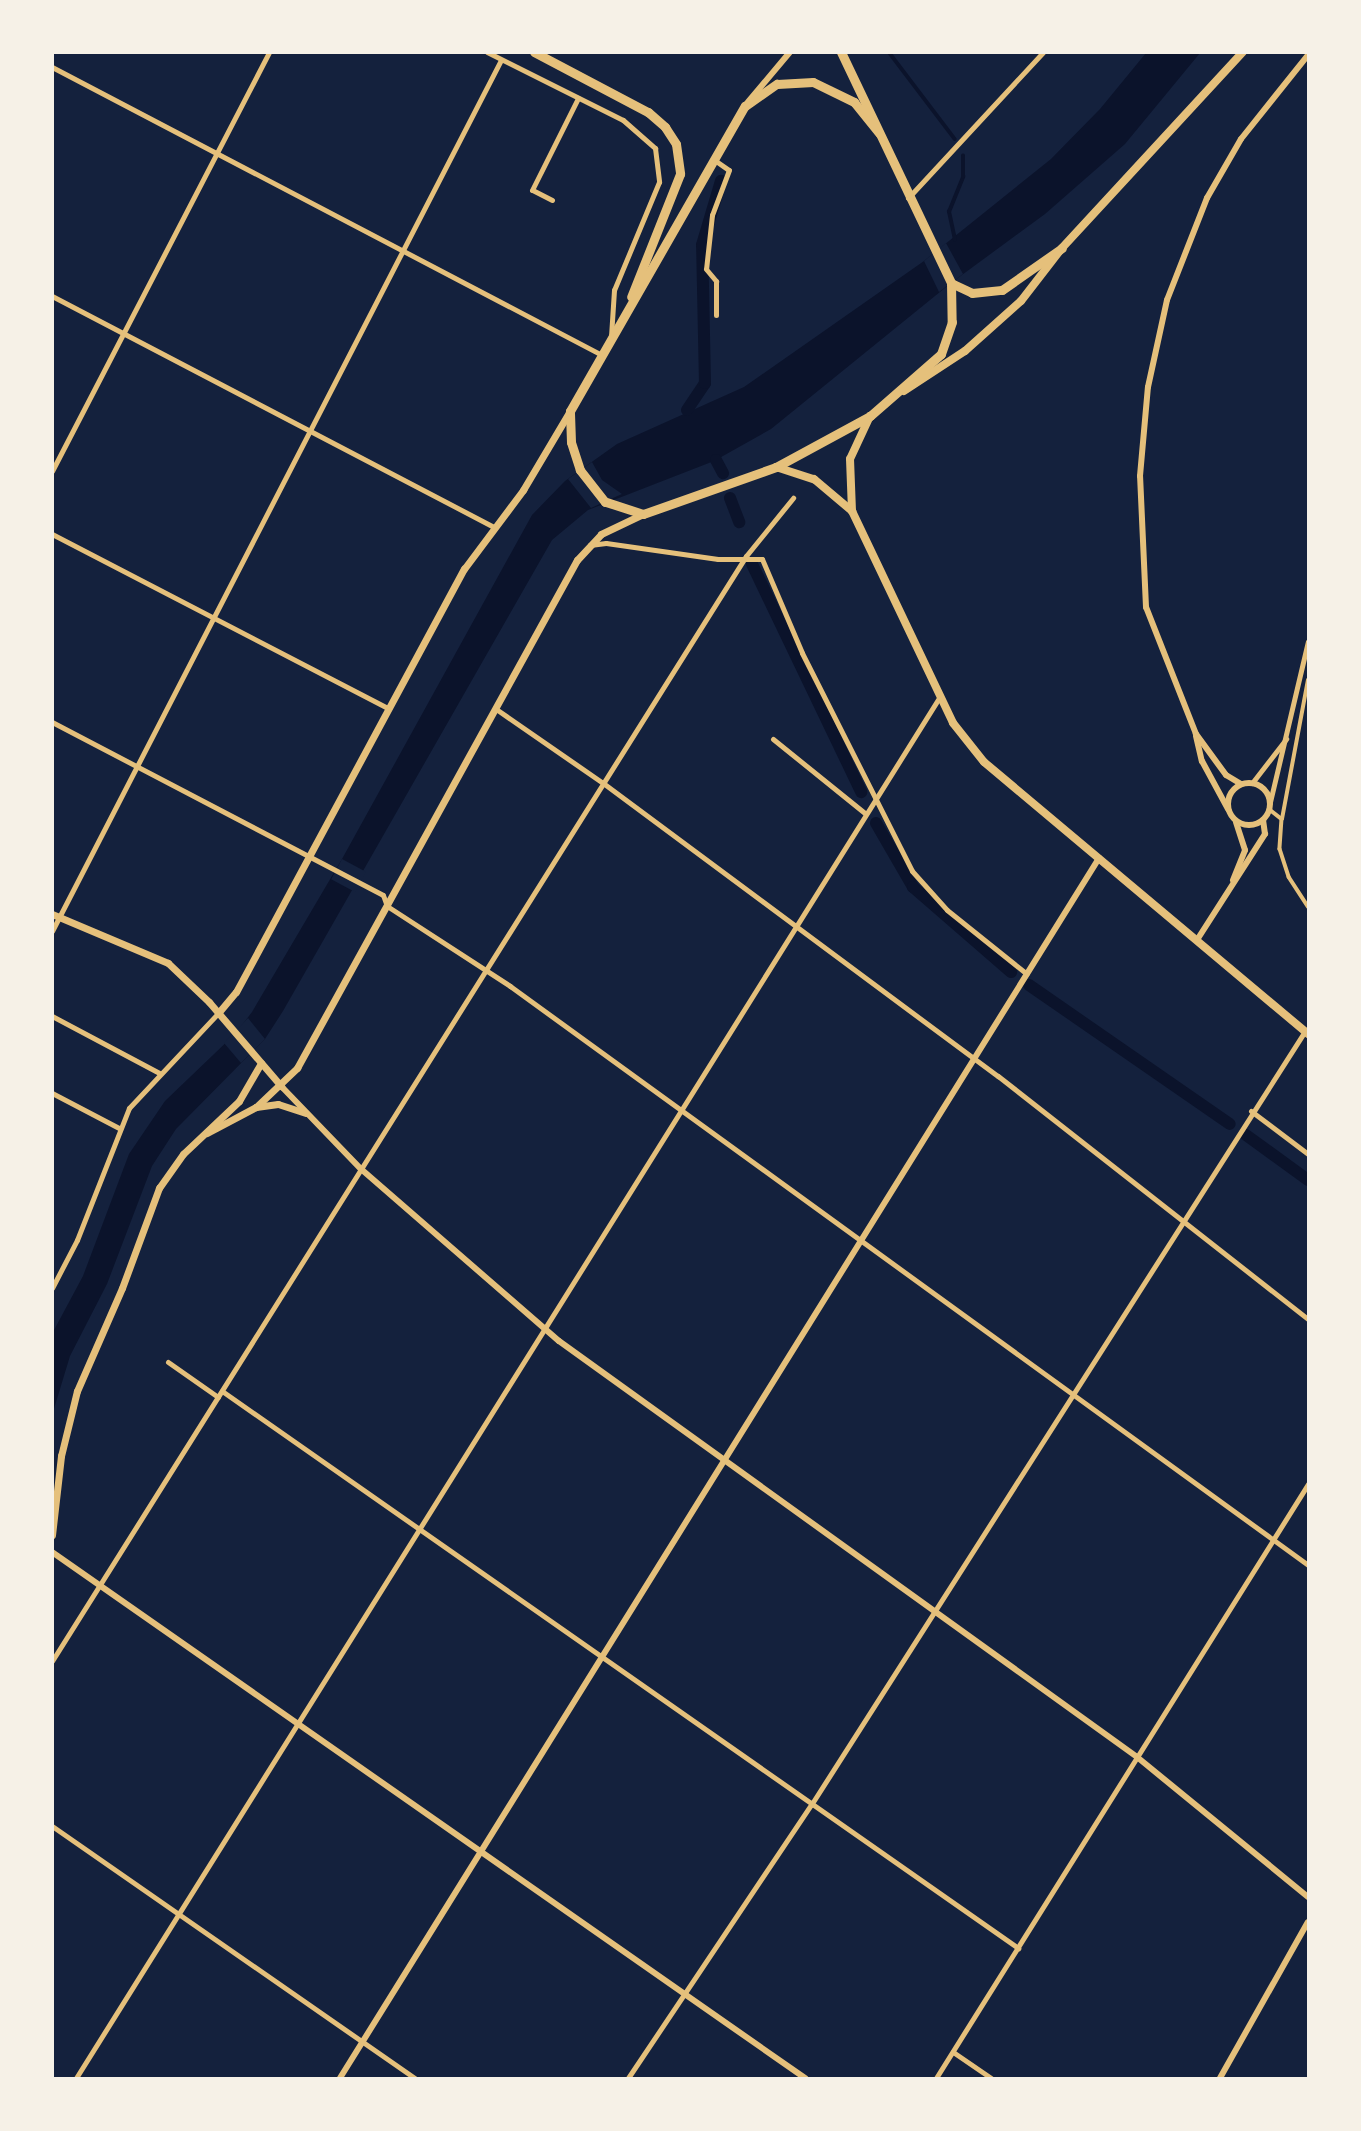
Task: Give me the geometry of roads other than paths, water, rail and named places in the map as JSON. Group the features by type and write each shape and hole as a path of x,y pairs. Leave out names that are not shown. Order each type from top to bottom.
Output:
{"highway":[{"path":"534,52 648,111 665,127 676,144 680,174 619,325"},
{"path":"841,52 908,198 951,283 947,341 933,363 870,416 776,467 643,514 605,502 580,470 571,442 570,411 745,106 777,85 813,82 854,102 878,133"},
{"path":"951,283 972,293 1002,290 1062,248"}],"main road":[{"path":"899,394 965,351 1021,301 1062,248 1243,52"},
{"path":"219,1012 236,992 464,569 534,473 570,411"},
{"path":"870,416 850,460 852,511 939,698 984,762 1307,1033"},
{"path":"776,467 814,479 852,511"},
{"path":"207,1133 256,1107 281,1086 303,1059 588,546 614,525 643,514"},
{"path":"56,916 168,963 219,1012 281,1086"},
{"path":"52,1535 61,1456 77,1391 122,1288 159,1188 175,1163 239,1101 261,1063"},
{"path":"256,1107 278,1104 306,1113"}],"street":[{"path":"52,471 269,52"},
{"path":"487,52 623,120 649,140 659,160 659,182 614,290 611,339"},
{"path":"745,106 790,52"},
{"path":"908,198 1042,52"},
{"path":"1233,882 1245,850 1236,821 1202,761 1196,734 1146,607 1140,476 1148,387 1167,300 1208,198 1241,139 1308,55"},
{"path":"52,931 56,916 214,619 501,60"},
{"path":"52,67 602,355"},
{"path":"552,200 533,190 578,98"},
{"path":"713,159 729,170 712,215 706,269 716,281 716,315"},
{"path":"52,296 493,527"},
{"path":"52,1661 746,556 793,498"},
{"path":"52,534 388,708"},
{"path":"588,546 606,543 729,560 746,556 762,559 802,653 875,800 920,883 1027,974"},
{"path":"1197,940 1265,834 1263,820 1270,806 1288,736 1308,641"},
{"path":"1308,680 1282,819 1280,849 1289,877 1308,906"},
{"path":"76,2078 939,698"},
{"path":"496,709 604,783 795,928 975,1059 1308,1319"},
{"path":"52,722 383,895 387,906 486,970 1308,1565"},
{"path":"1196,734 1222,770 1241,784"},
{"path":"1252,783 1288,736"},
{"path":"773,739 866,814"},
{"path":"1228,809 1230,794 1241,784 1252,783 1262,788 1270,806 1282,819"},
{"path":"1236,821 1253,825 1263,820"},
{"path":"340,2078 1099,858"},
{"path":"52,1288 82,1230 119,1128 159,1073 219,1012"},
{"path":"52,1016 159,1073"},
{"path":"628,2078 811,1805 1073,1397 1181,1219 1251,1111 1307,1033"},
{"path":"281,1086 361,1169 544,1329 934,1613 1138,1757 1308,1897"},
{"path":"52,1093 119,1128"},
{"path":"1251,1111 1308,1154"},
{"path":"168,1362 218,1397"},
{"path":"222,1391 1018,1948"},
{"path":"936,2078 1308,1484"},
{"path":"52,1552 299,1721 805,2078"},
{"path":"52,1826 415,2078"},
{"path":"1220,2078 1308,1922"},
{"path":"953,2052 991,2078"}],"water":[{"path":"1146,53 1200,53 1125,144 1045,214 951,283 771,429 714,461 588,510 552,540 283,1011 265,1039 176,1129 152,1166 107,1284 70,1356 53,1412 53,1332 83,1276 129,1154 165,1101 236,1033 252,1012 342,859 532,515 565,481 617,444 744,387 924,261 1051,159 1100,109"}],"waterway":[{"path":"889,52 955,139"},
{"path":"955,240 949,212 963,177 963,156"},
{"path":"687,410 705,383 702,245 721,181"},
{"path":"716,460 723,473"},
{"path":"730,498 739,522"},
{"path":"752,564 861,792"},
{"path":"876,823 913,887 1011,972"},
{"path":"1029,985 1230,1124"},
{"path":"1246,1135 1308,1180"}]}
